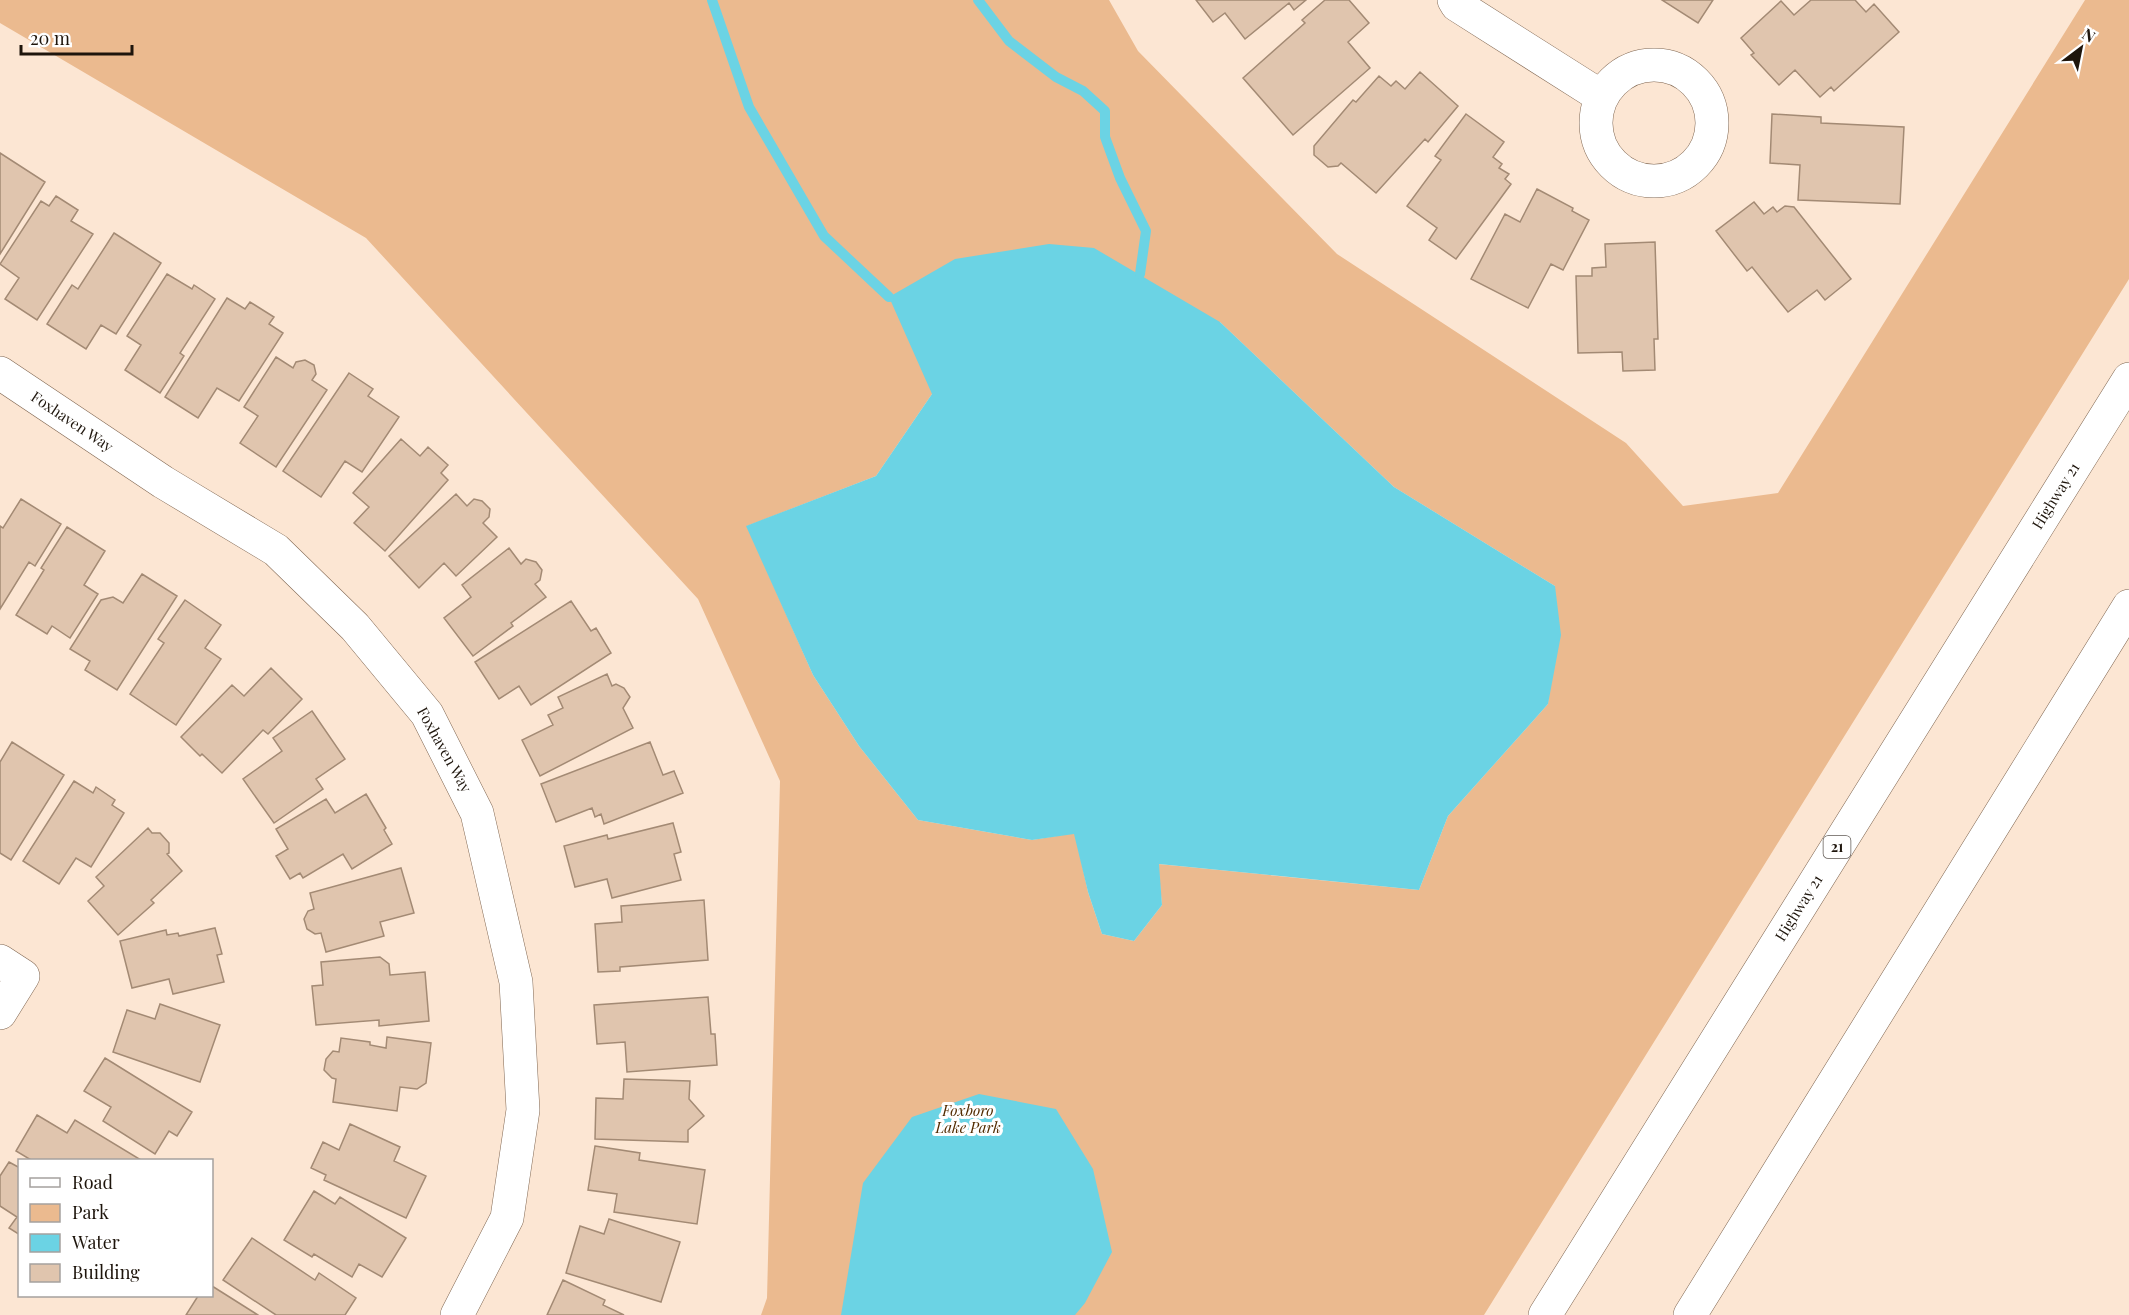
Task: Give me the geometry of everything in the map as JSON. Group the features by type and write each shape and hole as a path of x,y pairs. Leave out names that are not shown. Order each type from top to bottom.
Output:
{"main road":[{"path":"1454,0 1457,5 1602,97"},
{"name":"Foxhaven Way","path":"0,373 163,482 276,550 355,627 427,714 477,813 516,982 523,1110 507,1218 457,1315"},
{"name":"Highway 21","path":"1545,1315 2129,379"},
{"path":"1690,1315 2129,606"},
{"path":"0,961 23,976 0,1013"}],"green space":[{"name":"Foxboro Lake Park","path":"0,0 1109,0 1138,51 1337,254 1626,443 1683,506 1778,493 2085,0 2129,0 2129,279 1484,1315 761,1315 767,1298 780,781 698,599 366,238 0,23","holes":["1220,322 1394,487 1555,586 1548,704 1448,816 1419,890 1158,864 1162,905 1134,941 1102,934 1088,892 1075,833 1032,840 918,820 859,746 813,675 747,526 876,476 932,394"]}],"water":[{"path":"1049,244 1094,248 1220,322 1394,487 1555,586 1561,635 1548,704 1448,816 1419,890 1159,864 1162,905 1134,941 1102,934 1088,892 1074,834 1032,840 918,820 859,746 813,675 746,526 876,476 932,394 889,297 955,259"},
{"path":"979,1094 1056,1109 1093,1169 1112,1252 1085,1303 1075,1315 841,1315 863,1183 912,1117"}],"building":[{"path":"1196,0 1306,0 1294,10 1289,3 1245,39 1225,13 1213,22"},
{"path":"1325,0 1349,0 1369,23 1348,42 1370,68 1293,135 1243,78 1305,23 1302,20"},
{"path":"1662,0 1713,0 1698,23"},
{"path":"1811,0 1855,0 1866,12 1874,4 1899,32 1834,91 1831,87 1820,97 1795,70 1779,85 1751,55 1754,53 1741,38 1781,1 1794,15"},
{"path":"1420,72 1458,106 1428,142 1425,139 1376,193 1341,163 1338,166 1328,167 1314,155 1314,146 1353,100 1356,102 1379,76 1391,86 1396,81 1405,89"},
{"path":"1466,114 1504,142 1493,157 1502,164 1499,168 1509,174 1505,179 1511,184 1456,259 1429,240 1437,228 1407,206 1441,160 1435,156"},
{"path":"1772,114 1821,117 1821,123 1904,127 1900,204 1798,200 1800,165 1770,163"},
{"path":"0,153 45,182 0,254"},
{"path":"1537,189 1573,208 1572,211 1589,220 1563,270 1551,264 1528,308 1471,279 1505,214 1520,222"},
{"path":"56,196 78,210 71,221 93,234 37,320 5,299 19,278 0,264 41,201 49,206"},
{"path":"1754,202 1764,214 1773,207 1777,212 1785,206 1794,207 1851,279 1825,300 1817,290 1788,312 1752,267 1747,271 1716,231"},
{"path":"114,233 161,263 116,334 101,325 86,349 47,324 72,285 78,289"},
{"path":"1655,242 1658,339 1654,339 1655,370 1623,371 1622,352 1578,353 1576,276 1592,276 1592,268 1606,267 1605,244"},
{"path":"167,274 192,289 194,285 215,299 180,353 184,356 160,393 125,370 141,345 127,336"},
{"path":"227,298 245,309 250,302 274,317 269,324 283,333 239,401 217,388 198,418 165,397"},
{"path":"276,357 293,368 296,362 305,360 314,365 316,374 312,380 327,390 276,467 240,443 258,416 244,407"},
{"path":"349,373 373,389 368,396 399,417 362,472 345,461 321,497 283,471"},
{"path":"401,439 420,456 428,447 448,465 441,473 448,480 385,551 354,523 369,507 353,493"},
{"path":"456,494 467,506 474,499 482,501 490,509 489,517 483,523 497,537 456,576 444,563 419,588 389,556"},
{"path":"21,499 61,524 35,566 29,562 0,609 0,526 3,528"},
{"path":"67,527 105,551 84,585 98,594 70,638 52,626 47,634 16,615 44,570 41,568"},
{"path":"509,548 521,564 526,559 536,562 542,570 540,580 535,584 546,597 511,623 513,626 473,656 444,618 471,597 462,585"},
{"path":"142,574 177,596 117,690 85,670 90,661 70,649 101,600 113,597 123,603"},
{"path":"185,600 221,625 205,648 221,659 176,725 130,694 164,643 158,639"},
{"path":"571,601 591,631 596,628 611,653 531,705 519,686 499,699 475,662"},
{"path":"271,668 302,699 268,734 263,730 222,773 181,737 232,685 244,696"},
{"path":"607,674 612,686 616,684 624,688 630,697 623,708 633,728 540,776 522,740 553,725 548,715 563,708 558,697"},
{"path":"312,711 345,759 316,779 323,789 274,823 243,779 282,751 273,738"},
{"path":"12,742 64,775 11,860 0,853 0,762"},
{"path":"650,742 663,775 674,771 683,793 604,824 601,814 595,817 592,808 556,822 541,784"},
{"path":"74,781 93,793 96,787 115,800 112,805 124,813 91,867 76,858 59,884 23,861"},
{"path":"366,794 386,828 384,830 392,844 352,869 343,854 303,878 300,873 290,879 276,856 288,849 276,829 326,799 335,813"},
{"path":"673,823 681,852 674,854 681,880 612,898 607,879 575,887 564,846 607,835 608,839"},
{"path":"148,828 152,833 160,833 169,843 167,854 182,871 151,900 154,903 118,935 88,901 104,886 96,877"},
{"path":"401,868 414,913 380,922 384,936 326,952 321,933 315,934 307,929 304,919 308,911 314,909 310,893"},
{"path":"704,900 708,960 620,967 620,971 598,972 595,924 622,922 621,906"},
{"path":"215,928 222,954 217,955 224,982 173,994 169,979 132,988 120,941 166,930 167,935 178,933 179,936"},
{"path":"380,957 389,964 390,975 425,972 429,1021 379,1026 379,1020 316,1025 312,986 323,985 321,962"},
{"path":"708,997 711,1034 715,1034 717,1065 627,1072 625,1042 597,1044 594,1005"},
{"path":"160,1004 220,1025 200,1082 113,1052 127,1010 155,1019"},
{"path":"387,1037 431,1043 426,1083 417,1089 400,1087 397,1111 333,1102 336,1079 324,1070 326,1059 333,1051 339,1052 341,1038 370,1042 370,1045 386,1048"},
{"path":"105,1058 192,1112 177,1136 169,1131 155,1154 103,1121 111,1107 84,1091"},
{"path":"624,1079 690,1081 689,1099 704,1116 688,1130 688,1142 595,1139 596,1098 623,1099"},
{"path":"37,1115 67,1133 75,1120 139,1159 29,1159 16,1151"},
{"path":"350,1124 400,1147 394,1161 426,1176 406,1218 324,1180 326,1175 311,1168 323,1142 339,1150"},
{"path":"595,1146 640,1153 639,1160 705,1170 697,1224 614,1212 617,1194 588,1190"},
{"path":"9,1162 18,1167 18,1234 9,1228 17,1217 0,1206 0,1176"},
{"path":"314,1191 335,1204 340,1197 406,1238 382,1277 359,1264 352,1277 314,1254 312,1257 284,1240"},
{"path":"609,1219 680,1242 661,1302 566,1273 580,1226 604,1234"},
{"path":"252,1238 315,1280 319,1273 356,1298 345,1315 276,1315 223,1280"},
{"path":"563,1280 605,1300 603,1305 624,1315 547,1315"},
{"path":"213,1287 258,1315 186,1315 197,1297 213,1297"}],"waterway":[{"path":"712,0 749,107 824,236 889,297"},
{"path":"978,0 1009,41 1056,77 1083,91 1105,111 1105,137 1120,178 1146,231 1140,274"}]}
